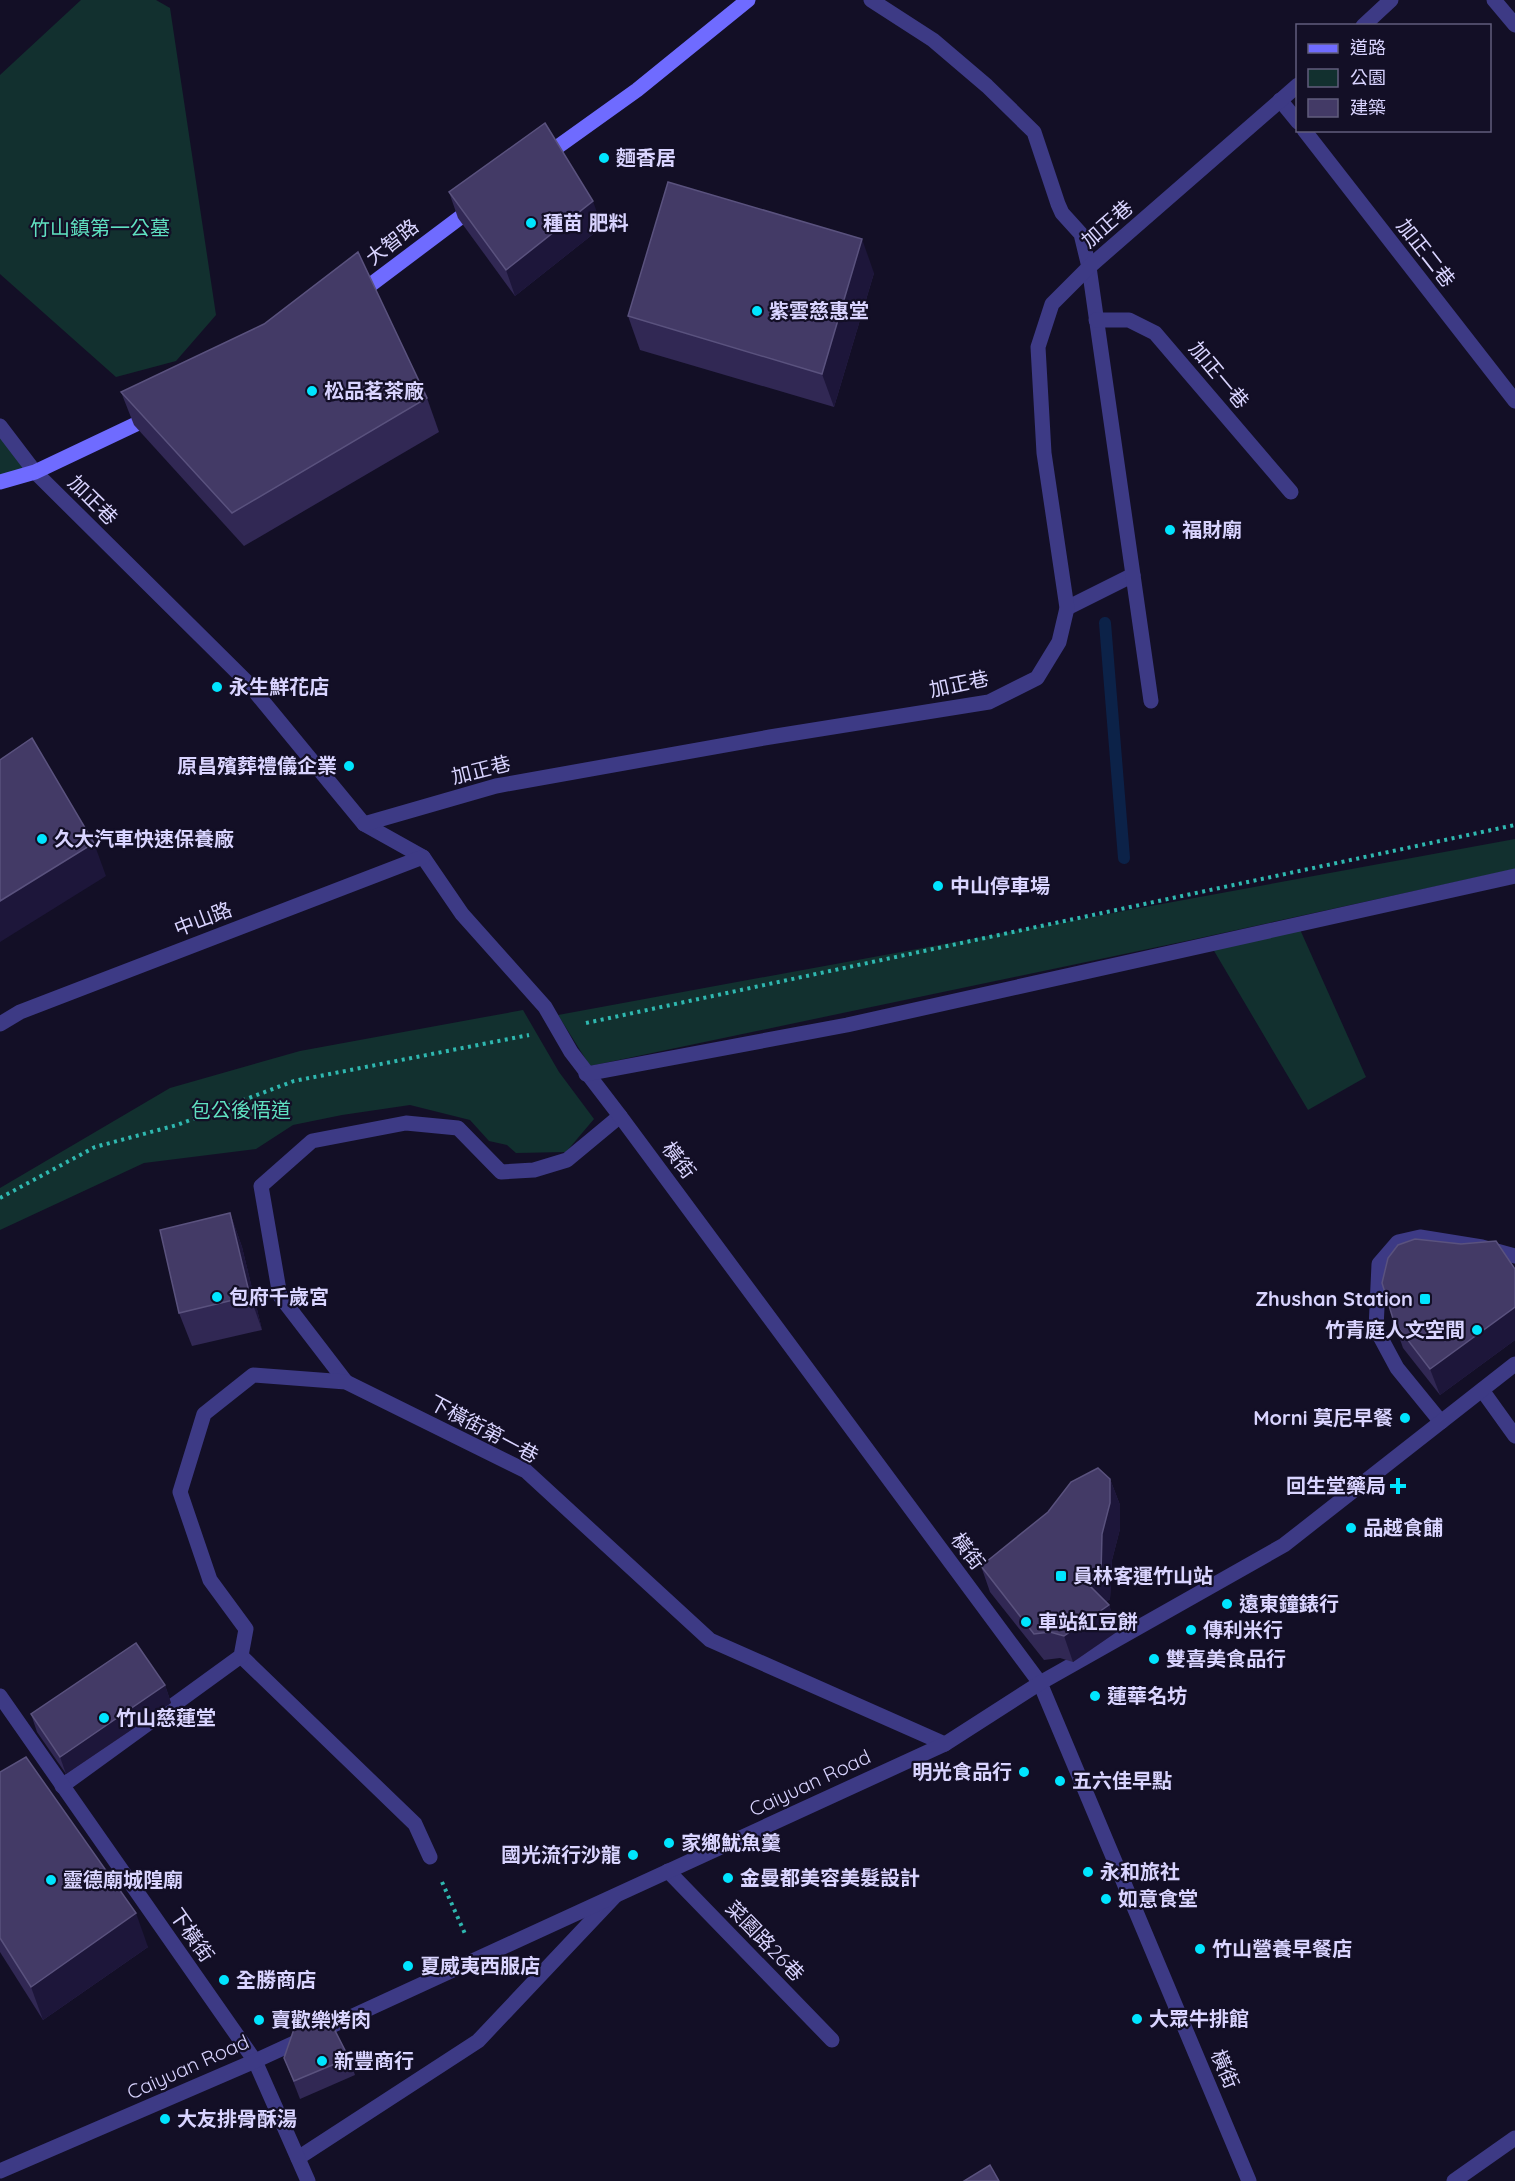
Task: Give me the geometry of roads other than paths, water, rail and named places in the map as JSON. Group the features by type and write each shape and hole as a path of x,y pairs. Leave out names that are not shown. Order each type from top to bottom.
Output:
{"street":[{"path":"526,170 637,90 748,0"},
{"path":"871,0 933,40 987,86 1034,132 1062,213 1081,234 1089,267 1151,701"},
{"path":"1365,24 1391,0"},
{"path":"1494,0 1515,25"},
{"name":"加正巷","path":"364,824 496,786 770,737 989,702 1037,678 1059,642 1068,608 1044,453 1038,347 1052,304 1089,267 1296,87"},
{"path":"1280,100 1296,120"},
{"name":"加正二巷","path":"1306,132 1515,401"},
{"name":"大智路","path":"342,307 487,198"},
{"name":"加正一巷","path":"1096,320 1128,320 1155,333 1291,492"},
{"path":"0,482 35,472 164,411"},
{"name":"加正巷","path":"0,426 35,472 248,682 364,824 423,857"},
{"path":"1068,608 1133,575"},
{"name":"橫街","path":"423,857 462,914 546,1007 586,1074 620,1116 1040,1683 1249,2181"},
{"name":"中山路","path":"0,1024 20,1012 423,857"},
{"path":"586,1074 847,1025 1515,876"},
{"path":"346,1382 280,1296 261,1186 312,1141 406,1123 458,1128 501,1172 534,1170 567,1160 620,1116"},
{"path":"1441,1422 1397,1368 1376,1329 1379,1264 1398,1242 1420,1237 1482,1247 1515,1256"},
{"name":"Caiyuan Road","path":"0,2171 255,2061 945,1744 1040,1683 1284,1545 1515,1364"},
{"name":"下橫街第一巷","path":"241,1656 246,1629 210,1580 180,1492 204,1414 253,1375 346,1382 526,1471 710,1640 945,1744"},
{"path":"1482,1389 1515,1436"},
{"path":"62,1786 241,1656 415,1824 430,1857"},
{"name":"下橫街","path":"0,1696 255,2061 308,2181"},
{"name":"菜園路26巷","path":"668,1871 832,2040"},
{"path":"298,2158 478,2040 615,1896"},
{"path":"1454,2181 1515,2138"}],"waterway":[{"path":"1105,623 1124,858"}],"place":[{"name":"麵香居","path":"604,158"},
{"name":"種苗 肥料","path":"531,223"},
{"name":"紫雲慈惠堂","path":"757,311"},
{"name":"松品茗茶廠","path":"312,391"},
{"name":"福財廟","path":"1170,530"},
{"name":"永生鮮花店","path":"217,687"},
{"name":"原昌殯葬禮儀企業","path":"349,766"},
{"name":"久大汽車快速保養廠","path":"42,839"},
{"name":"中山停車場","path":"938,886"},
{"name":"包府千歲宮","path":"217,1297"},
{"name":"Zhushan Station","path":"1425,1299"},
{"name":"竹青庭人文空間","path":"1477,1330"},
{"name":"Morni 莫尼早餐","path":"1405,1418"},
{"name":"回生堂藥局","path":"1398,1486"},
{"name":"品越食餔","path":"1351,1528"},
{"name":"員林客運竹山站","path":"1061,1576"},
{"name":"遠東鐘錶行","path":"1227,1604"},
{"name":"車站紅豆餅","path":"1026,1622"},
{"name":"傳利米行","path":"1191,1630"},
{"name":"雙喜美食品行","path":"1154,1659"},
{"name":"蓮華名坊","path":"1095,1696"},
{"name":"竹山慈蓮堂","path":"104,1718"},
{"name":"明光食品行","path":"1024,1772"},
{"name":"五六佳早點","path":"1060,1781"},
{"name":"家鄉魷魚羹","path":"669,1843"},
{"name":"國光流行沙龍","path":"633,1855"},
{"name":"永和旅社","path":"1088,1872"},
{"name":"金曼都美容美髮設計","path":"728,1878"},
{"name":"靈德廟城隍廟","path":"51,1880"},
{"name":"如意食堂","path":"1106,1899"},
{"name":"竹山營養早餐店","path":"1200,1949"},
{"name":"夏威夷西服店","path":"408,1966"},
{"name":"全勝商店","path":"224,1980"},
{"name":"大眾牛排館","path":"1137,2019"},
{"name":"賣歡樂烤肉","path":"259,2020"},
{"name":"新豐商行","path":"322,2061"},
{"name":"大友排骨酥湯","path":"165,2119"}],"park label":[{"name":"竹山鎮第一公墓","path":"100,228"},
{"name":"包公後悟道","path":"241,1110"}]}
